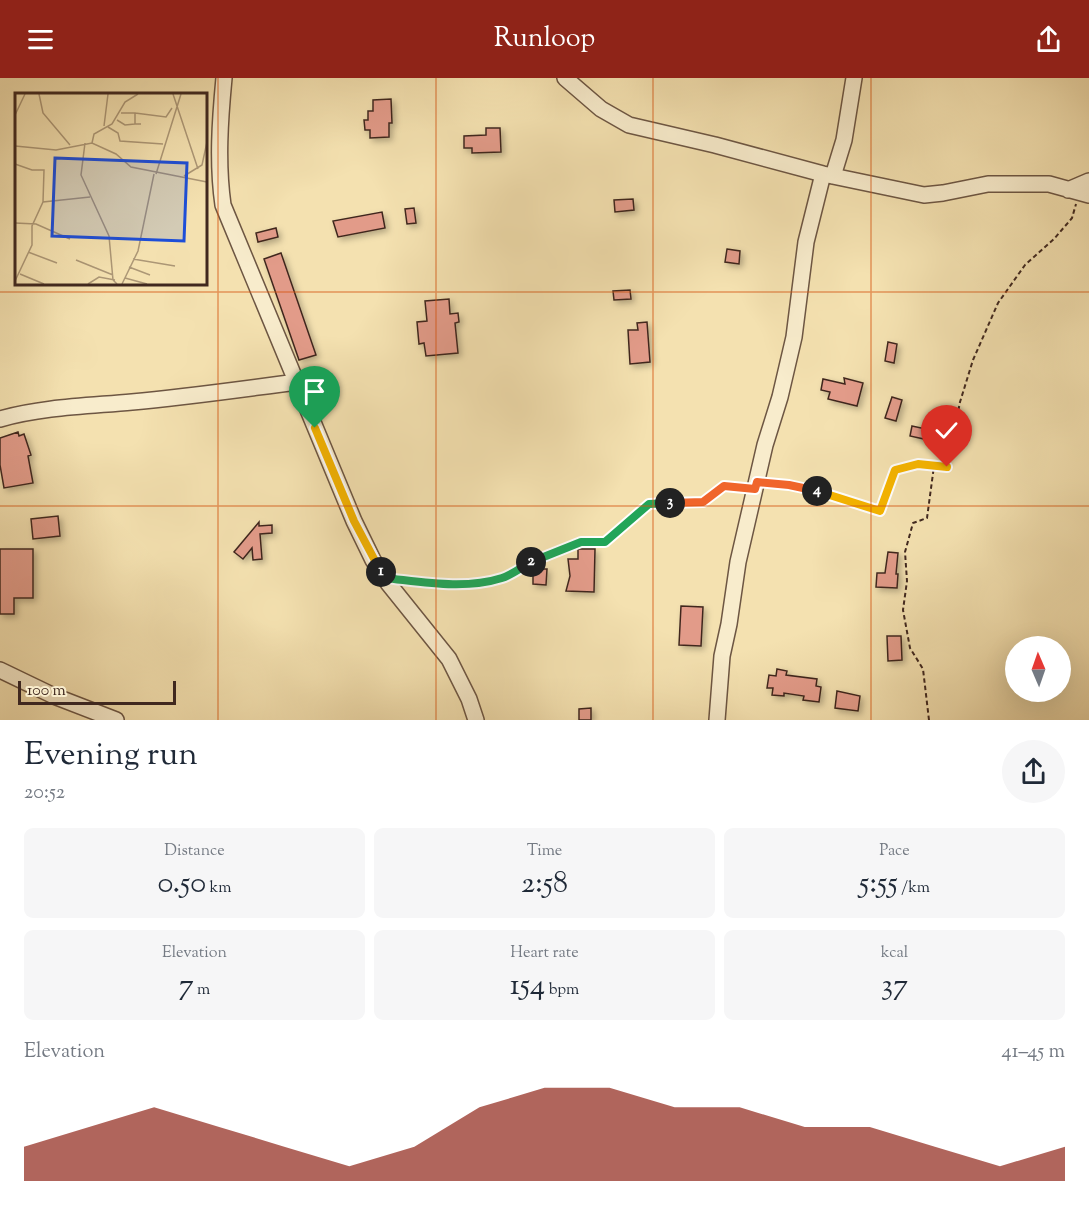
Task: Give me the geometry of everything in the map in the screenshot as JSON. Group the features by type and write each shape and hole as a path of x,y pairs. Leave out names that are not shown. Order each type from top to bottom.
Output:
{"street":[{"path":"224,78 220,120 220,186 223,205 354,521 385,578 449,659 469,699 476,720"},
{"path":"565,78 601,109 629,124 828,175 924,195 988,184 1049,184 1081,189"},
{"path":"717,720 722,656 738,562 794,337 806,242 828,175 844,140 854,78"},
{"path":"0,419 46,410 176,398 297,382"},
{"path":"0,670 116,720"}],"path":[{"path":"385,578 440,584 469,584 503,578 538,558 581,542 605,542 649,504 703,502 724,486 789,485 832,494 880,511 895,470 918,464 947,467 960,402 973,360 998,303 1025,265 1054,239 1072,218 1081,189"},
{"path":"929,720 923,669 910,648 903,610 907,580 905,552 913,523 927,518 934,466"}],"building":[{"path":"391,99 392,123 389,123 389,137 370,138 370,130 365,130 364,120 368,120 368,111 373,111 373,100"},
{"path":"486,128 500,128 501,152 472,153 472,148 464,148 464,136 486,135"},
{"path":"633,199 634,210 615,212 614,200"},
{"path":"414,208 416,223 407,224 405,209"},
{"path":"382,212 385,228 338,237 333,221"},
{"path":"276,228 278,237 258,242 256,233"},
{"path":"727,249 740,251 739,264 725,262"},
{"path":"281,253 316,355 299,360 264,259"},
{"path":"630,290 631,299 614,300 613,291"},
{"path":"449,299 450,314 458,313 459,322 455,323 458,353 426,356 424,343 419,344 417,322 427,321 425,301"},
{"path":"647,322 650,362 630,364 628,330 638,330 637,323"},
{"path":"888,342 897,344 894,363 885,361"},
{"path":"844,378 863,383 857,406 828,399 830,392 821,390 823,379 845,384"},
{"path":"892,397 902,400 896,421 885,418"},
{"path":"912,426 926,429 924,439 910,436"},
{"path":"18,432 19,436 24,434 31,455 28,456 33,483 4,488 0,465 0,438"},
{"path":"58,516 60,536 33,539 31,519"},
{"path":"259,522 259,526 272,525 272,533 260,534 262,559 253,560 252,548 243,559 234,552"},
{"path":"0,549 33,549 33,598 14,598 14,614 0,614"},
{"path":"578,549 595,549 594,592 566,591 570,576 568,559 578,559"},
{"path":"888,552 898,553 897,588 876,587 877,573 885,573"},
{"path":"533,569 547,569 546,585 533,584"},
{"path":"681,606 703,607 701,646 679,645"},
{"path":"887,636 901,636 902,660 888,661"},
{"path":"777,669 787,671 786,675 817,679 816,686 821,687 819,702 803,700 804,696 784,693 784,696 772,695 773,688 767,688 769,675 776,676"},
{"path":"837,691 860,696 858,711 835,708"},
{"path":"591,708 591,720 579,720 579,709"}],"route":[{"path":"315,428 354,521 385,578 440,584 469,584 503,578 538,558 581,542 605,542 649,504 703,502 724,486 755,489 757,482 789,485 832,494 880,511 895,470 918,464 947,467"}]}
